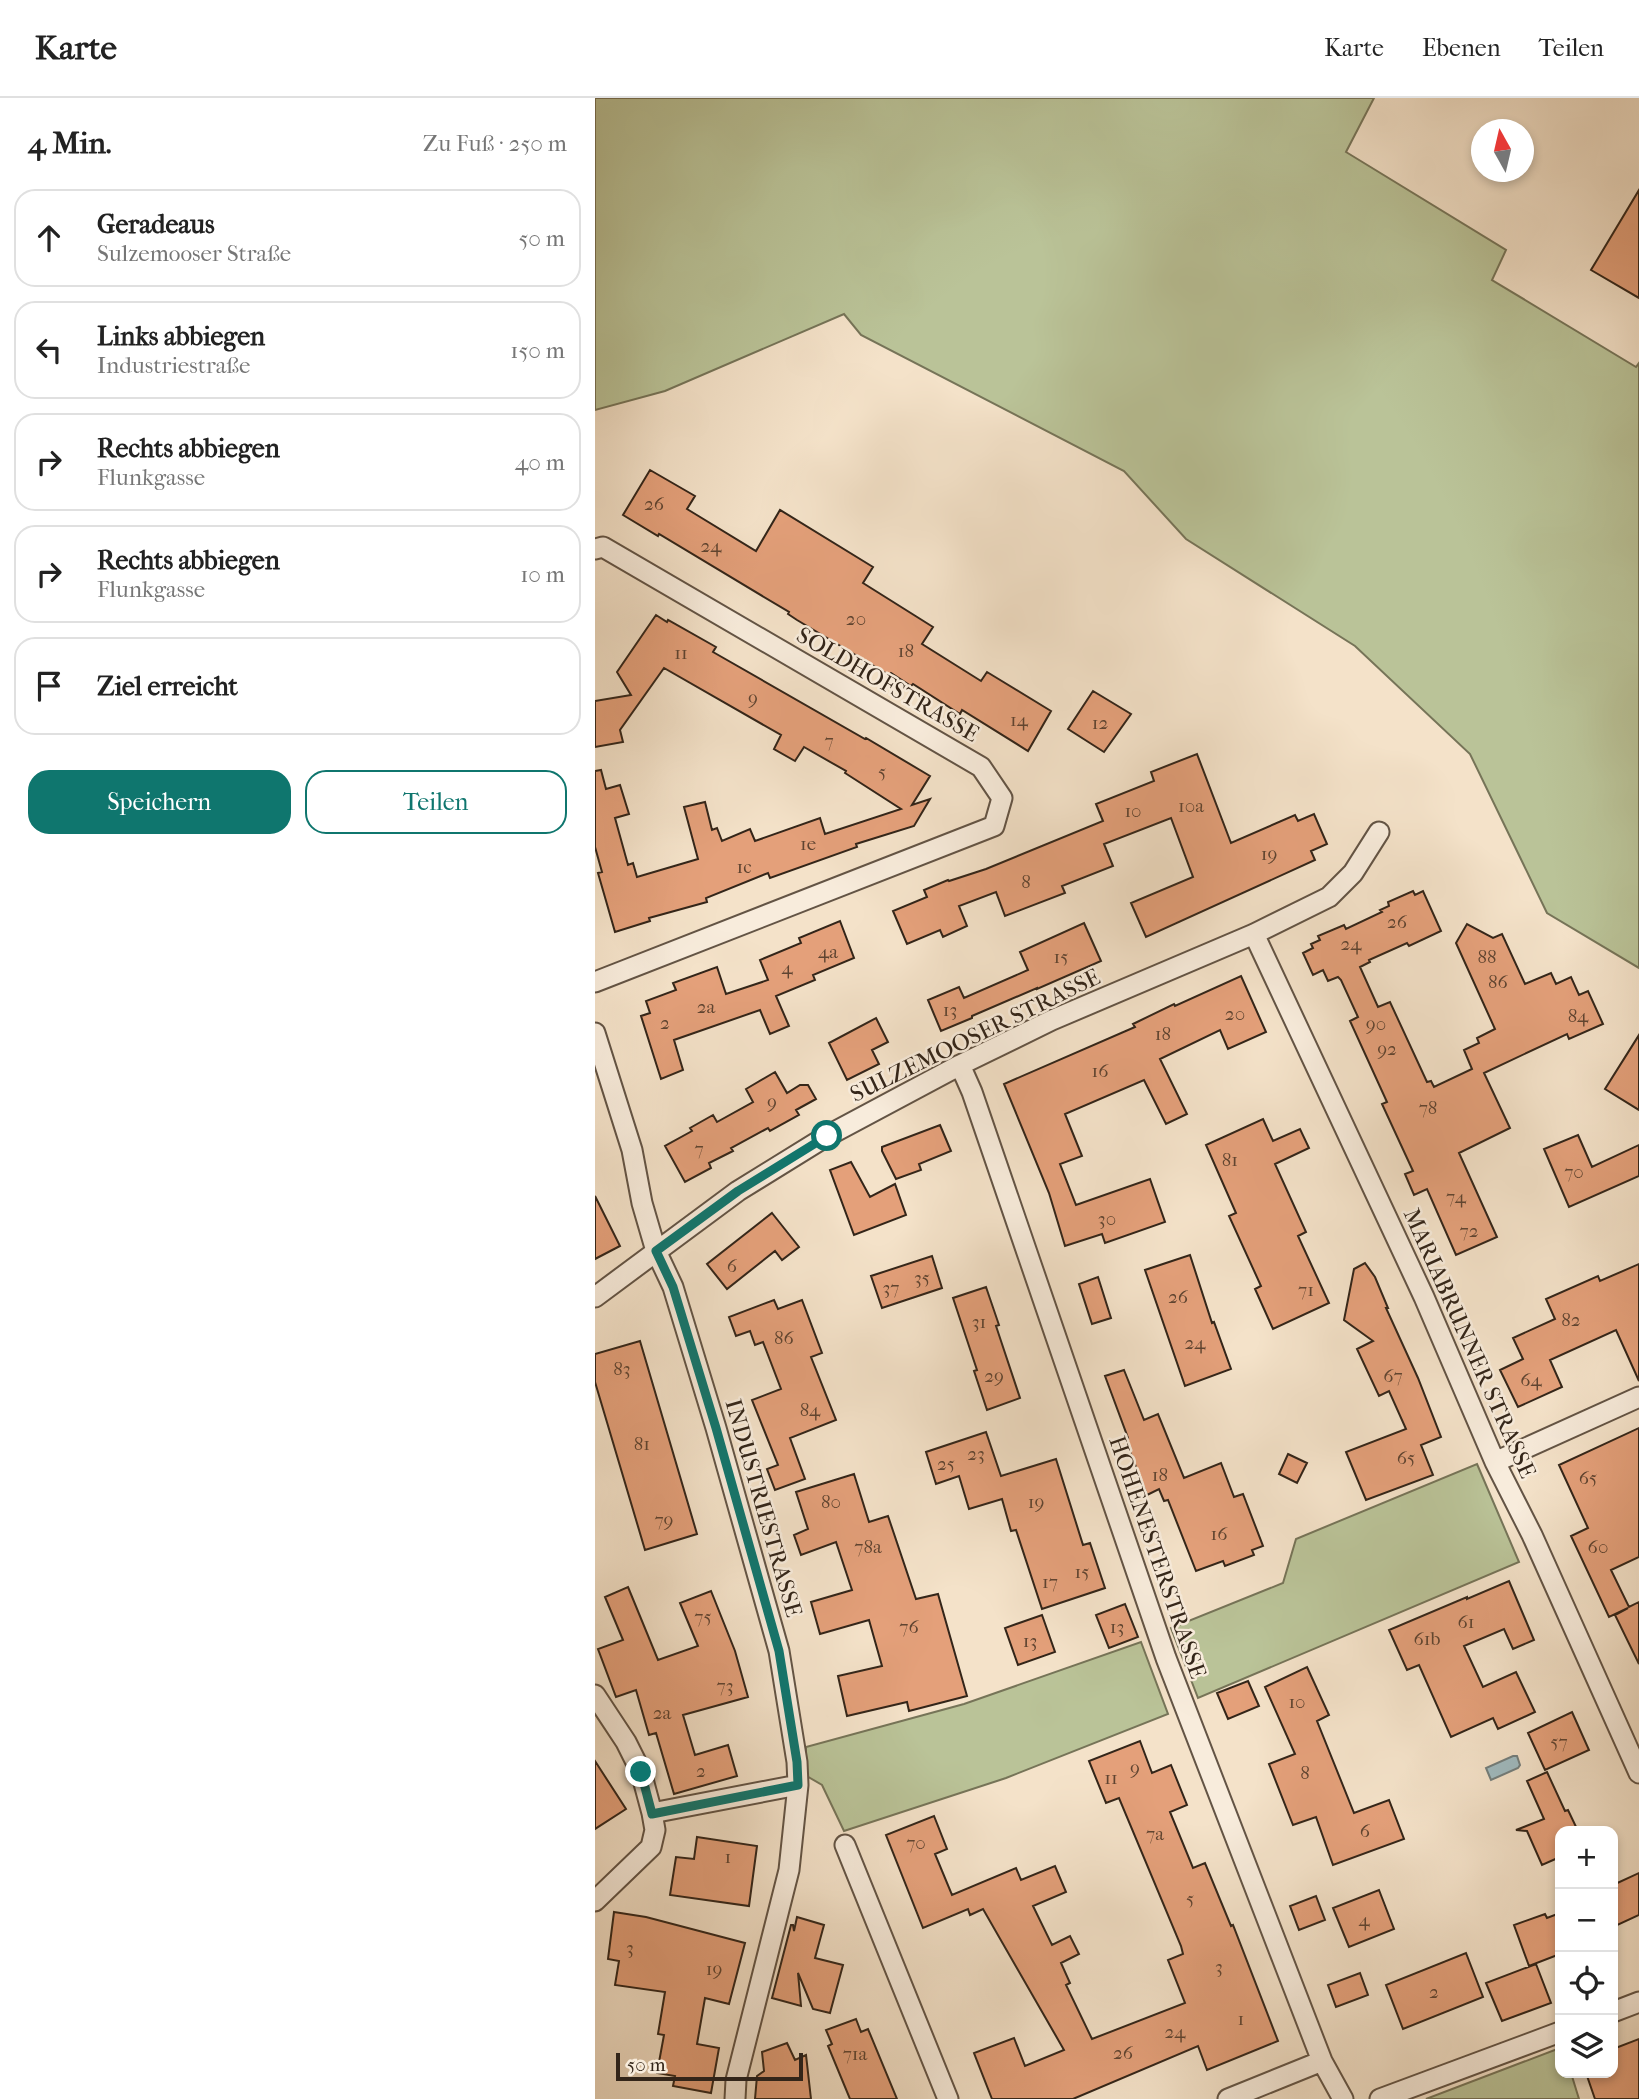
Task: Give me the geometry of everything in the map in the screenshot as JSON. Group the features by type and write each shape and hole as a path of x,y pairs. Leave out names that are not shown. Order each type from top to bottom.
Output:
{"street":[{"name":"SOLDHOFSTRASSE","path":"595,549 603,547 981,767 1002,798 994,826 595,982"},
{"name":"SULZEMOOSER STRASSE","path":"595,1297 738,1191 827,1136 960,1065 1052,1020 1254,934 1329,897 1353,873 1379,832"},
{"name":"MARIABRUNNER STRASSE","path":"1254,934 1418,1284 1495,1462 1532,1535 1639,1773"},
{"name":"INDUSTRIESTRASSE","path":"595,1033 632,1150 642,1203 656,1251 673,1287 779,1651 797,1762 798,1785 789,1870 736,2080 735,2099"},
{"name":"HOHENESTERSTRASSE","path":"960,1065 972,1092 1166,1658 1322,2061 1343,2099"},
{"path":"1495,1462 1639,1397"},
{"path":"595,1695 626,1742 641,1772 655,1830 651,1847 595,1901"},
{"path":"652,1814 798,1785"},
{"path":"845,1845 948,2099"},
{"path":"1618,2010 1639,2002"},
{"path":"1380,2099 1555,2034"},
{"path":"1228,2099 1322,2061"}],"green space":[{"path":"595,98 1374,98 1346,152 1506,250 1492,280 1636,367 1639,363 1639,968 1547,913 1470,754 1355,646 1186,539 1124,471 861,335 844,314 665,391 595,410"},
{"path":"1477,1464 1519,1562 1198,1698 1171,1628 1283,1583 1296,1539"},
{"path":"1141,1642 1168,1714 1006,1778 844,1831 822,1785 805,1775 806,1747 964,1704"},
{"path":"1555,2050 1555,2078 1573,2078 1579,2099 1426,2099"}],"water":[{"path":"1517,1756 1520,1765 1518,1768 1491,1780 1486,1768"}],"building":[{"path":"1639,190 1639,298 1591,270"},
{"path":"650,470 695,496 687,509 756,551 780,510 873,567 863,583 933,627 922,644 981,681 987,672 1051,711 1028,751 962,710 960,714 913,684 911,686 891,673 889,675 797,620 788,614 789,612 623,515"},
{"path":"656,615 716,647 713,652 930,776 912,805 930,799 914,826 856,844 857,847 770,878 768,873 706,898 707,902 649,918 650,921 615,932 598,873 602,872 595,847 595,771 601,770 606,789 620,785 629,814 615,818 628,865 633,863 637,877 698,859 684,807 705,802 712,830 717,828 722,841 750,829 755,841 820,818 825,834 901,809 845,773 846,771 804,747 795,761 774,749 781,735 664,668 620,730 623,742 595,747 595,701 631,695 617,672"},
{"path":"1093,691 1131,714 1104,752 1068,729"},
{"path":"1197,754 1231,843 1295,815 1298,821 1314,814 1327,844 1311,851 1315,860 1146,937 1131,903 1193,877 1171,818 1104,844 1113,866 1062,886 1065,893 1005,916 996,892 959,906 967,926 943,937 940,930 907,944 893,911 927,897 924,890 986,869 1103,821 1096,804 1154,781 1151,772"},
{"path":"1413,891 1415,895 1423,891 1441,931 1409,946 1407,943 1369,960 1370,962 1360,967 1378,1007 1390,1002 1427,1082 1431,1081 1434,1087 1472,1069 1464,1050 1479,1043 1477,1038 1495,1029 1456,943 1467,924 1493,938 1502,934 1525,984 1551,973 1556,984 1571,977 1579,995 1588,991 1603,1024 1569,1039 1567,1034 1484,1073 1510,1128 1459,1153 1497,1237 1456,1255 1427,1189 1414,1195 1405,1174 1413,1171 1382,1104 1387,1102 1350,1021 1358,1017 1341,980 1338,977 1328,981 1323,970 1313,975 1303,953 1313,948 1311,944 1320,940 1318,936 1344,925 1346,929 1382,912 1380,910 1389,906 1388,902"},
{"path":"840,921 854,958 813,975 815,980 776,996 789,1026 770,1034 760,1010 674,1040 683,1070 661,1079 641,1016 650,1013 646,1001 676,990 673,983 717,967 726,994 768,980 760,960 801,943 799,938"},
{"path":"1084,923 1101,961 941,1031 928,1000 959,987 964,998 1028,970 1020,952"},
{"path":"1241,976 1266,1032 1228,1049 1220,1030 1160,1059 1187,1114 1166,1124 1144,1080 1065,1114 1082,1156 1060,1164 1076,1205 1150,1179 1165,1222 1105,1243 1102,1234 1065,1246 1049,1193 1004,1084 1135,1027 1133,1024 1174,1004 1175,1006"},
{"path":"876,1018 888,1042 872,1050 879,1064 847,1080 829,1043"},
{"path":"1639,1035 1639,1110 1605,1089"},
{"path":"775,1072 787,1093 800,1085 808,1085 816,1099 796,1110 799,1115 731,1148 733,1151 709,1163 711,1168 685,1182 665,1146 713,1115 717,1122 753,1102 746,1089"},
{"path":"1263,1119 1273,1141 1300,1129 1309,1148 1275,1164 1306,1232 1298,1236 1329,1303 1273,1329 1255,1289 1261,1286 1229,1216 1236,1213 1206,1145"},
{"path":"940,1125 951,1151 919,1164 921,1170 896,1179 882,1147"},
{"path":"1578,1135 1592,1167 1639,1145 1639,1176 1569,1207 1544,1149"},
{"path":"851,1162 870,1197 895,1184 906,1215 854,1235 830,1170"},
{"path":"595,1196 620,1246 595,1259"},
{"path":"772,1213 799,1247 782,1260 775,1251 727,1289 707,1264"},
{"path":"1190,1255 1212,1323 1214,1322 1231,1369 1185,1386 1145,1270"},
{"path":"932,1256 942,1288 882,1308 871,1276"},
{"path":"1365,1263 1375,1277 1441,1437 1421,1445 1433,1475 1366,1500 1346,1452 1406,1429 1389,1391 1379,1396 1357,1349 1373,1341 1344,1320 1354,1269"},
{"path":"1639,1264 1639,1381 1616,1330 1550,1360 1562,1387 1518,1407 1500,1370 1523,1359 1513,1338 1555,1319 1546,1299 1598,1276 1600,1281"},
{"path":"1098,1277 1111,1318 1092,1324 1079,1284"},
{"path":"986,1287 1020,1398 987,1410 953,1298"},
{"path":"774,1300 778,1309 802,1300 822,1353 811,1357 836,1420 790,1438 805,1479 775,1490 767,1469 778,1465 752,1400 781,1389 763,1342 755,1345 750,1331 736,1336 729,1317"},
{"path":"640,1341 697,1534 645,1550 595,1382 595,1354"},
{"path":"1124,1370 1144,1420 1158,1414 1184,1478 1221,1463 1234,1497 1243,1494 1263,1546 1252,1550 1254,1555 1225,1566 1223,1561 1196,1571 1168,1500 1164,1501 1159,1489 1147,1495 1125,1439 1128,1438 1105,1376"},
{"path":"1639,1428 1639,1557 1611,1570 1629,1607 1639,1602 1639,1664 1615,1615 1628,1608 1609,1617 1571,1536 1588,1528 1559,1465"},
{"path":"986,1432 1001,1476 1056,1459 1083,1545 1090,1543 1105,1588 1042,1609 1016,1530 1011,1531 1002,1499 969,1509 959,1476 936,1484 926,1452"},
{"path":"1288,1454 1307,1463 1297,1483 1279,1474"},
{"path":"854,1474 869,1522 888,1516 916,1599 938,1594 967,1696 909,1711 907,1702 847,1716 838,1676 882,1666 869,1620 820,1634 811,1602 852,1590 836,1542 801,1555 794,1535 808,1529 796,1492"},
{"path":"1509,1581 1534,1640 1513,1649 1504,1629 1464,1646 1483,1687 1516,1672 1535,1712 1498,1729 1493,1718 1451,1737 1419,1665 1407,1670 1389,1630"},
{"path":"628,1587 658,1660 698,1646 680,1603 711,1591 735,1651 748,1697 683,1715 695,1755 728,1745 737,1776 674,1794 656,1733 649,1735 636,1690 616,1697 598,1649 623,1640 605,1597"},
{"path":"1125,1604 1138,1637 1109,1648 1096,1615"},
{"path":"1042,1615 1055,1652 1018,1665 1005,1628"},
{"path":"1307,1667 1329,1715 1317,1721 1354,1813 1389,1800 1404,1839 1333,1865 1316,1817 1293,1825 1269,1764 1295,1754 1265,1687"},
{"path":"1248,1681 1259,1706 1228,1719 1217,1693"},
{"path":"1572,1712 1589,1750 1545,1770 1528,1733"},
{"path":"1140,1741 1152,1773 1171,1765 1187,1805 1170,1812 1193,1868 1205,1863 1231,1926 1233,1925 1278,2041 1207,2070 1198,2046 1073,2099 992,2099 974,2053 1014,2038 1025,2066 1064,2050 983,1909 970,1915 968,1909 923,1928 886,1835 934,1816 947,1849 935,1854 952,1895 1016,1868 1021,1880 1055,1866 1066,1892 1033,1906 1052,1945 1070,1936 1079,1954 1061,1963 1070,1983 1066,1985 1092,2039 1185,2003 1168,1960 1183,1954 1181,1946 1119,1798 1106,1803 1089,1761"},
{"path":"595,1761 626,1809 595,1829"},
{"path":"1547,1772 1565,1811 1568,1810 1576,1826 1555,1826 1555,1859 1542,1865 1527,1831 1516,1830 1544,1819 1527,1781"},
{"path":"697,1837 757,1846 749,1906 670,1895 676,1857 694,1859"},
{"path":"1639,1873 1639,1915 1618,1925 1618,1889 1618,1883"},
{"path":"1379,1890 1394,1929 1349,1947 1333,1908"},
{"path":"1316,1896 1325,1920 1299,1930 1290,1906"},
{"path":"614,1912 646,1917 745,1943 729,2004 705,1998 697,2044 719,2048 711,2093 673,2086 675,2076 657,2073 664,2035 658,2034 665,1992 615,1985 619,1961 608,1959"},
{"path":"1545,1914 1547,1918 1555,1915 1555,1956 1529,1966 1514,1925"},
{"path":"797,1917 824,1925 815,1958 843,1965 830,2013 813,2009 798,1973 801,2006 772,1998 791,1925 794,1931"},
{"path":"1466,1953 1483,1997 1403,2029 1386,1985"},
{"path":"1536,1964 1551,2003 1502,2021 1486,1983"},
{"path":"1360,1973 1368,1995 1336,2007 1328,1985"},
{"path":"856,2019 861,2032 868,2029 897,2099 850,2099 828,2046 832,2044 826,2030"},
{"path":"1639,2039 1639,2099 1595,2099 1588,2078 1618,2078 1618,2047"},
{"path":"787,2043 795,2060 806,2055 811,2099 755,2099 757,2076 764,2071 762,2052"}],"route":[{"path":"641,1772 652,1814 798,1785 797,1762 779,1651 673,1287 656,1251 738,1191 827,1136"}]}
